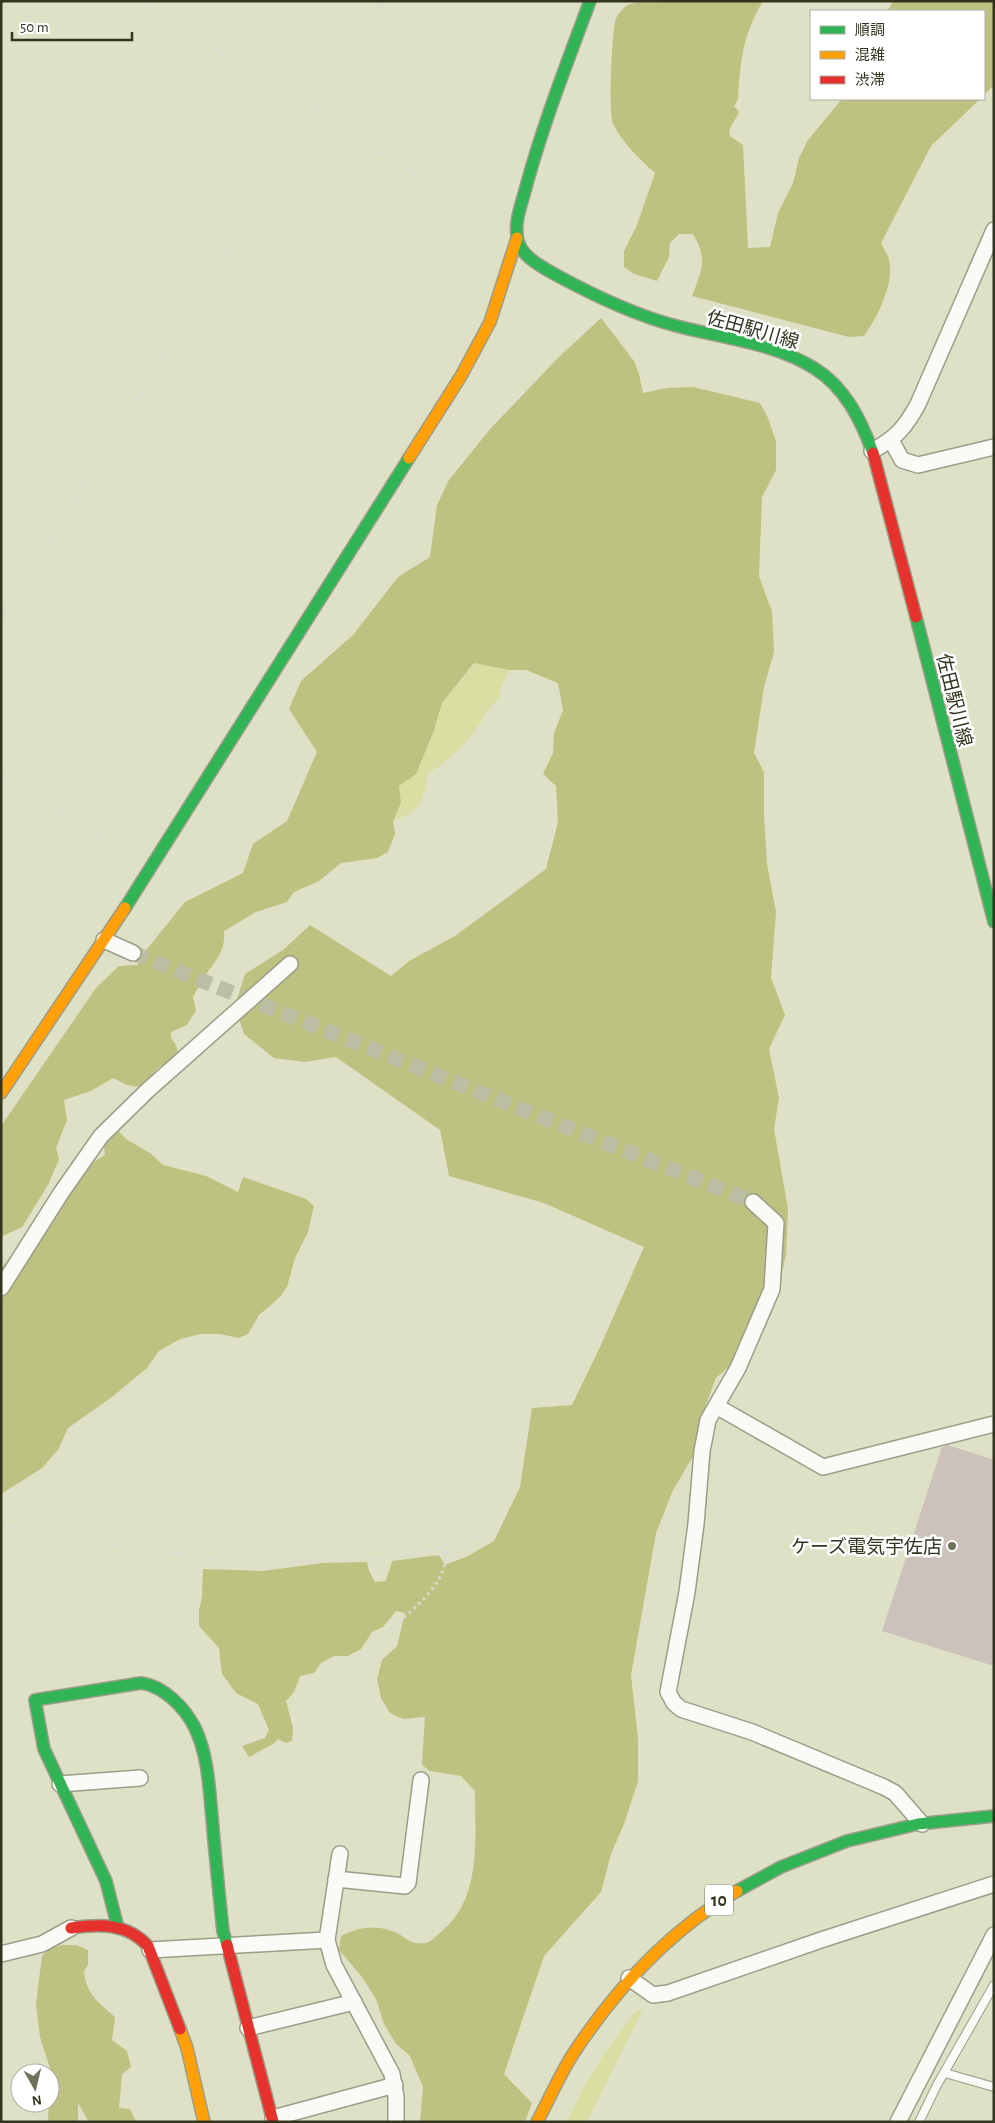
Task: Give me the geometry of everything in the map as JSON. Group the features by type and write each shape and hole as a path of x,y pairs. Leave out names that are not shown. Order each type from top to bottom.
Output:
{"main road":[{"path":"1,1093 104,940 468,364 490,322 517,238 520,210 534,156 590,1"},
{"name":"佐田駅川線","path":"517,238 524,251 533,260 603,300 655,320 776,352 806,363 830,380 855,409 872,451 994,922"},
{"path":"118,1928 116,1912 107,1884 43,1746 35,1700 141,1683 158,1689 183,1707 191,1717 196,1729 206,1770 226,1946 273,2120"},
{"name":"10","path":"537,2122 554,2085 571,2057 589,2030 630,1978 684,1926 718,1901 754,1880 803,1856 843,1842 922,1824 961,1818 994,1816"},
{"path":"71,1928 106,1925 136,1934 144,1940 150,1950 187,2048 204,2122"}],"street":[{"path":"872,451 891,440 908,423 994,230"},
{"path":"891,440 902,460 918,465 994,447"},
{"path":"104,940 133,954"},
{"path":"1,1288 61,1193 101,1136 148,1090 290,964"},
{"path":"753,1202 776,1223 772,1289 738,1368 708,1420 702,1451 695,1534 685,1609 668,1692 670,1698 681,1709 752,1732 884,1787 895,1793 922,1824"},
{"path":"716,1406 823,1467 994,1424"},
{"path":"60,1784 140,1778"},
{"path":"336,1879 405,1886 408,1884 421,1780"},
{"path":"340,1854 326,1940 334,1965 386,2059 395,2085 396,2122"},
{"path":"630,1978 653,1995 668,1993 821,1940 994,1884"},
{"path":"1,1954 42,1944 71,1928"},
{"path":"898,2122 994,1935"},
{"path":"150,1950 326,1940"},
{"path":"248,2028 354,2002"},
{"path":"273,2120 315,2115 395,2085"}],"lane":[{"path":"919,2122 994,1985"},
{"path":"945,2073 994,2087"}],"path":[{"path":"138,1 517,238"},
{"path":"1,621 382,1"},
{"path":"1,776 150,868"},
{"path":"1,1525 77,1542 156,1550 248,1564 386,1558 408,1555 484,1536"},
{"path":"356,1661 419,1605 437,1582 446,1562 446,1552 439,1547"}],"green space":[{"path":"763,1 751,25 744,48 738,99 734,106 739,112 729,130 730,136 743,145 748,248 770,247 778,213 793,183 799,158 808,140 841,100 979,100 931,146 881,243 889,260 889,279 884,300 864,336 849,337 692,296 702,265 701,251 693,234 679,234 670,243 669,257 657,281 634,274 624,267 624,251 637,225 655,173 632,150 613,124 611,89 616,18 630,4"},
{"path":"894,1 994,1 994,85 985,94 985,10 888,10"},
{"path":"601,318 634,361 643,393 667,388 693,387 760,403 768,418 776,441 776,470 762,497 759,576 772,612 774,652 764,687 754,753 764,772 767,864 776,912 771,978 785,1015 769,1049 779,1098 774,1129 788,1209 786,1255 776,1299 756,1343 716,1378 705,1407 694,1455 673,1490 656,1533 631,1675 638,1738 638,1781 624,1824 611,1854 601,1892 544,1956 504,2074 532,2103 525,2122 420,2122 423,2087 410,2056 396,2044 384,2024 376,1999 362,1977 339,1950 341,1936 363,1928 377,1928 392,1931 414,1943 425,1943 434,1939 455,1917 464,1902 474,1866 475,1791 461,1776 430,1771 422,1765 425,1717 403,1719 390,1713 381,1698 377,1679 382,1660 397,1646 405,1613 396,1611 383,1627 372,1632 361,1649 348,1656 334,1656 321,1663 314,1673 300,1676 294,1692 286,1701 293,1728 292,1741 286,1743 278,1739 273,1744 249,1757 242,1746 265,1738 269,1730 258,1704 236,1693 222,1674 219,1648 199,1626 203,1569 263,1571 323,1563 367,1562 375,1582 386,1581 392,1561 439,1555 445,1565 468,1556 494,1541 520,1487 532,1408 572,1405 644,1247 544,1203 449,1176 440,1130 336,1057 305,1062 274,1058 244,1034 235,1006 245,974 283,950 310,925 391,976 409,961 455,936 546,869 558,822 556,786 543,774 553,753 554,733 563,710 558,683 526,670 509,670 474,663 442,703 433,733 416,774 399,786 401,803 393,821 395,834 388,852 377,858 341,863 319,881 294,892 287,902 256,912 224,931 220,954 193,997 196,1011 187,1025 171,1032 171,1038 178,1050 177,1054 156,1070 148,1082 143,1085 129,1085 113,1078 91,1091 64,1100 67,1120 56,1148 59,1159 48,1185 22,1227 3,1236 1,1240 1,1126 96,988 119,966 137,965 147,949 185,902 243,873 253,844 287,821 317,752 289,709 301,681 353,635 398,577 430,557 437,505 449,480 491,428 559,357"},
{"path":"475,663 509,670 500,690 500,698 459,750 427,774 422,798 415,809 393,821 401,803 399,786 416,773 433,733 442,703"},
{"path":"112,1124 126,1139 150,1153 163,1165 206,1176 238,1192 243,1177 306,1199 314,1206 308,1232 295,1258 287,1287 279,1298 259,1315 248,1334 239,1338 220,1334 201,1334 180,1339 159,1351 147,1368 112,1397 68,1428 58,1450 42,1468 1,1494 1,1268 15,1252 45,1233 89,1165 105,1155 102,1129"},
{"path":"62,1945 76,1945 88,1950 88,1965 84,1971 87,1986 103,2007 115,2017 112,2040 127,2051 131,2067 122,2074 119,2108 130,2109 136,2122 89,2122 78,2103 78,2122 48,2122 48,2113 60,2113 60,2063 48,2063 40,2037 36,2004 42,1956 49,1949"},
{"path":"643,2009 587,2122 567,2122 584,2087 603,2056 634,2013"}],"building":[{"name":"ケーズ電気宇佐店","path":"948,1445 994,1460 994,1666 882,1631 942,1447"}],"tunnel":[{"path":"133,953 753,1202"}],"traffic: fast":[{"path":"590,1 548,117 521,205 517,235 522,249 526,255 545,269 586,291 628,310 691,330 763,346 798,359 814,368 835,385 851,405 873,453"},
{"path":"125,908 409,458"},
{"path":"916,617 994,922"},
{"path":"118,1928 106,1881 44,1749 35,1700 141,1683 158,1688 180,1706 191,1720 203,1749 210,1794 223,1931 227,1945"},
{"path":"737,1891 781,1867 847,1841 918,1824 994,1816"}],"traffic: slow":[{"path":"409,458 461,376 490,322 517,238"},
{"path":"1,1093 125,908"},
{"path":"537,2122 573,2054 589,2030 626,1985 646,1963 689,1924 737,1891"},
{"path":"180,2029 187,2048 204,2122"}],"traffic: jam":[{"path":"873,453 916,617"},
{"path":"71,1928 112,1927 122,1929 140,1938 148,1946 180,2029"},
{"path":"227,1945 273,2122"}],"place":[{"name":"ケーズ電気宇佐店","path":"952,1546"}]}
